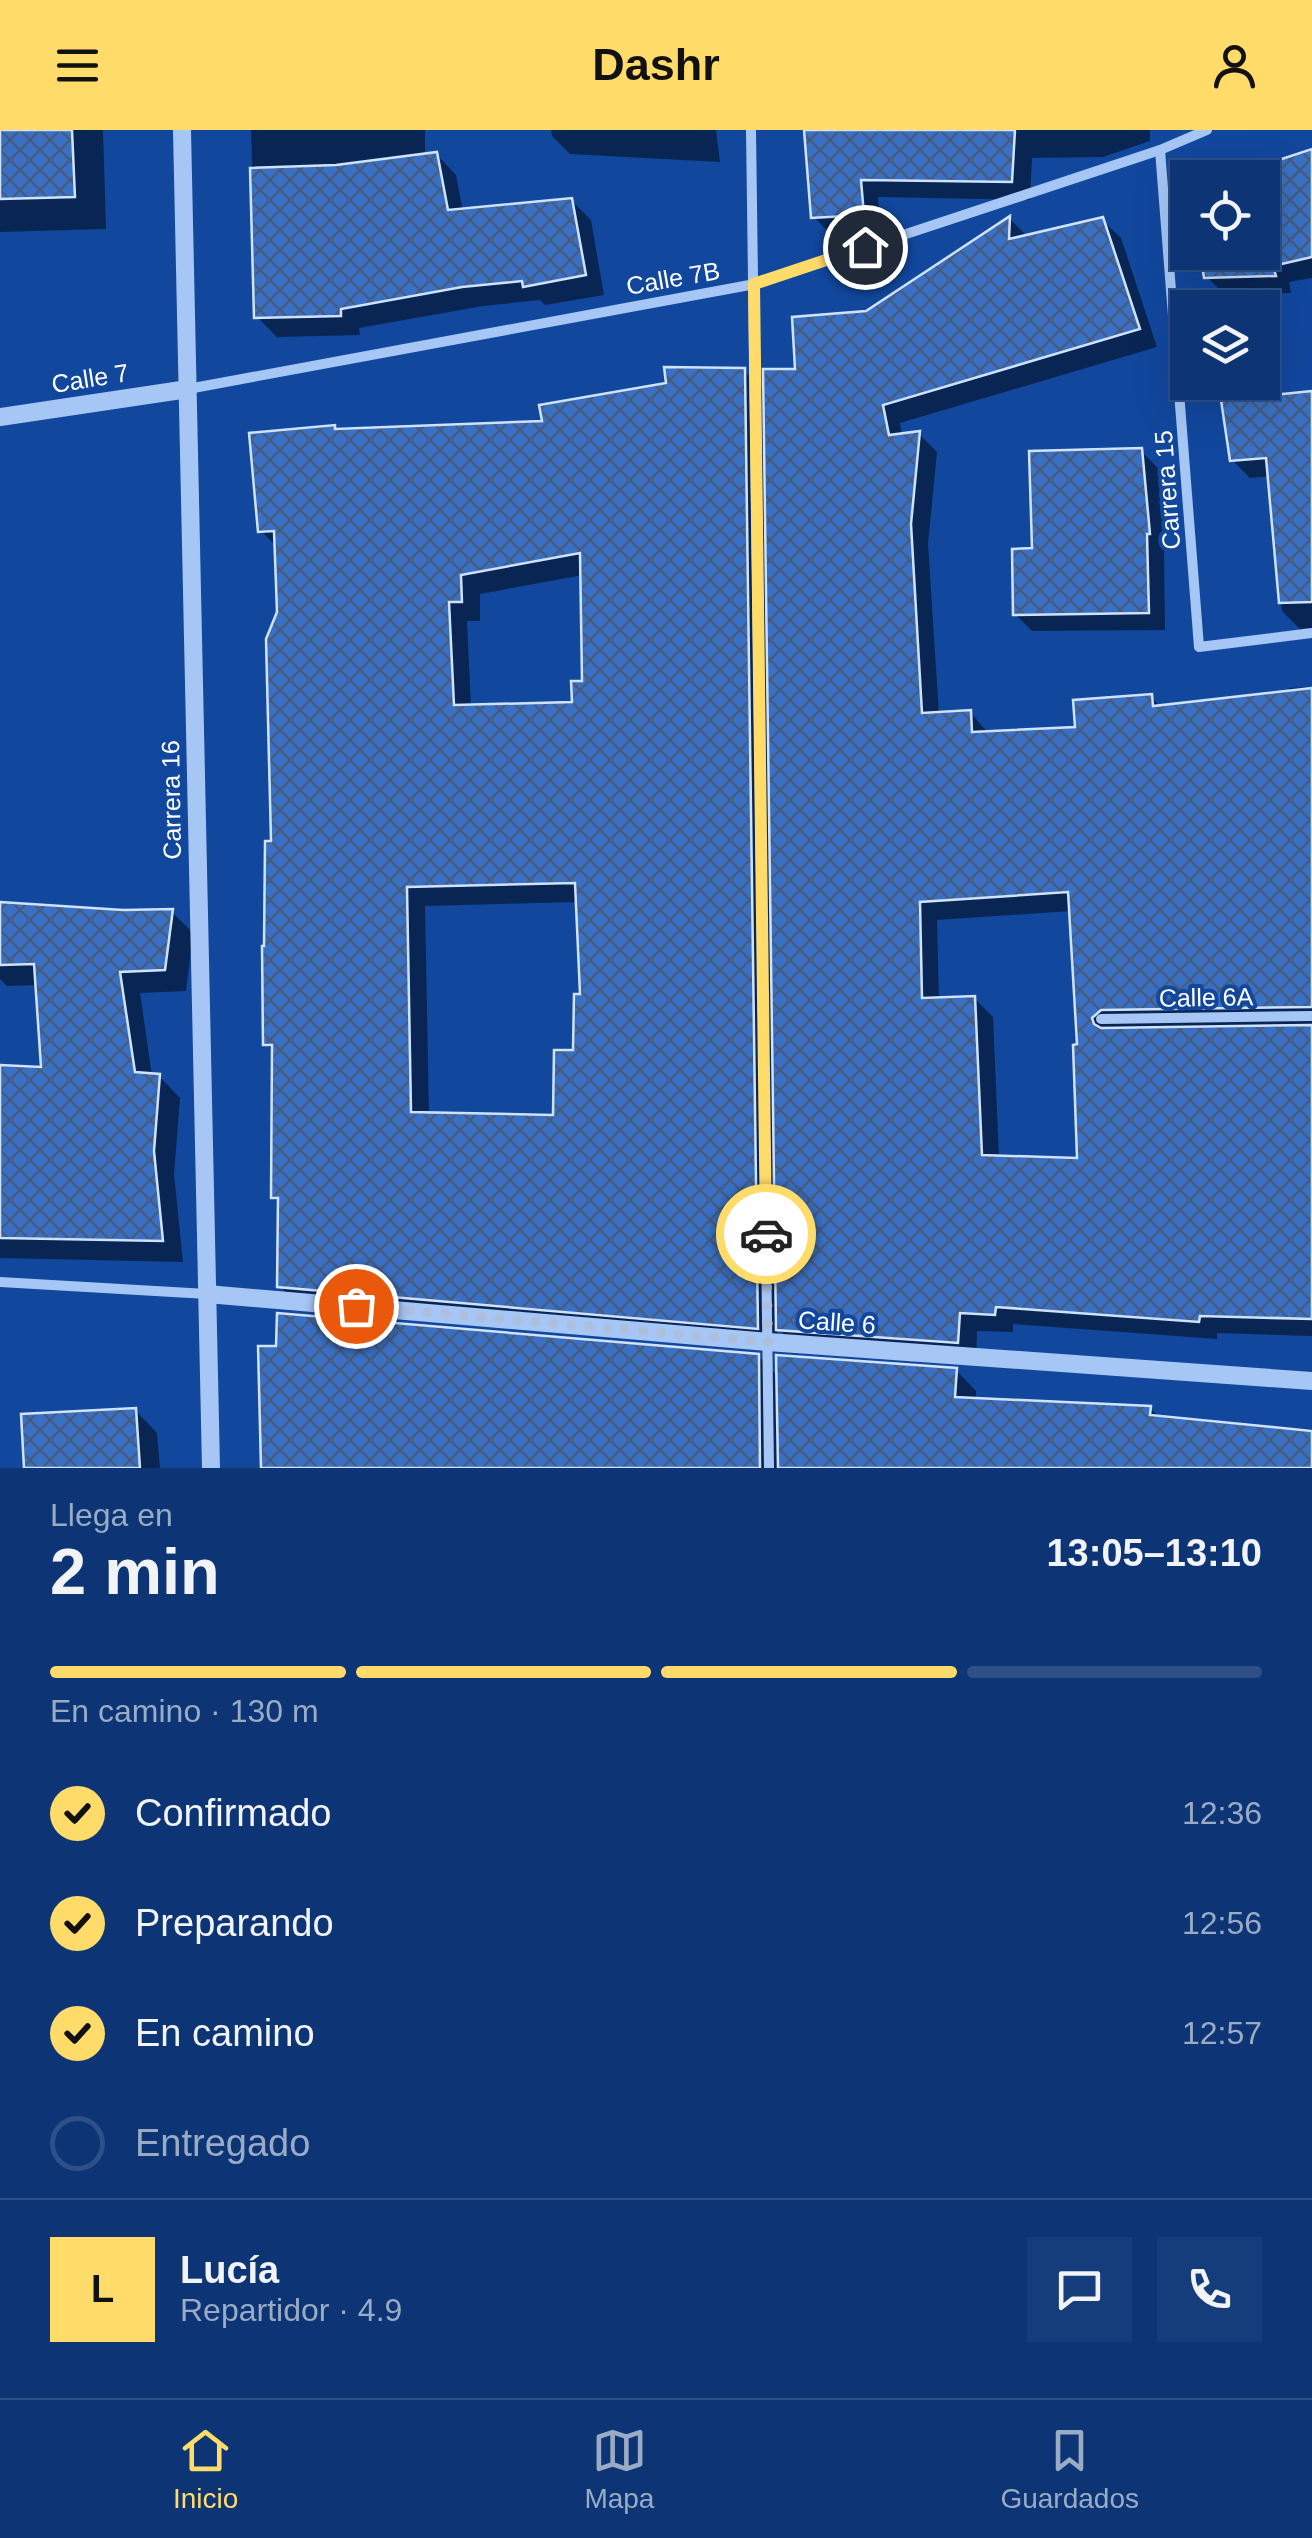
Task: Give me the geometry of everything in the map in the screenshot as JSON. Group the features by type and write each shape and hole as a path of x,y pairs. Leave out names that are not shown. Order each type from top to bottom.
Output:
{"street":[{"name":"Carrera 16","path":"182,130 210,1468"},
{"path":"751,130 769,1468"},
{"name":"Calle 7B","path":"188,388 754,284 1160,150 1207,130"},
{"name":"Carrera 15","path":"1160,150 1199,647 1312,633"},
{"name":"Calle 7","path":"0,417 188,388"},
{"name":"Calle 6A","path":"1101,1019 1312,1016"},
{"name":"Calle 6","path":"0,1282 207,1294 768,1342 1312,1381"}],"building":[{"path":"0,130 72,130 75,197 0,199"},
{"path":"804,130 1015,130 1012,182 861,180 864,215 811,218"},
{"path":"1312,149 1312,257 1280,264 1280,160"},
{"path":"437,152 448,210 572,198 586,275 523,287 522,281 462,287 341,309 341,316 254,318 250,168 336,165"},
{"path":"1010,216 1009,239 1103,217 1140,329 883,405 889,435 920,431 911,524 922,713 971,710 972,732 1075,727 1073,700 1152,694 1153,706 1312,688 1312,1007 1101,1010 1092,1018 1101,1028 1312,1025 1312,1319 1200,1316 1199,1322 996,1307 995,1315 960,1313 958,1343 776,1330 763,369 795,369 792,317 866,311","holes":["1068,892 1077,1044 1073,1045 1077,1158 982,1155 975,996 922,998 920,902"]},
{"path":"1203,270 1274,270 1276,276 1204,278"},
{"path":"664,367 745,368 758,1329 277,1287 278,1198 271,1198 272,1045 263,1045 262,946 265,841 271,841 266,639 277,612 274,531 258,532 249,433 335,425 335,429 542,421 539,405 666,383","holes":["580,553 582,681 571,681 572,702 454,705 449,602 462,602 461,575","575,883 580,994 574,994 573,1050 554,1050 553,1115 411,1112 407,887"]},
{"path":"1312,391 1312,602 1279,603 1266,458 1230,461 1221,400 1280,400 1280,394"},
{"path":"1142,448 1150,534 1149,613 1013,615 1012,549 1032,548 1029,451"},
{"path":"0,902 123,910 173,909 165,970 120,972 135,1072 160,1074 154,1151 163,1241 0,1238 0,1065 41,1067 34,964 0,965"},
{"path":"277,1313 759,1354 760,1468 261,1468 258,1346 276,1346"},
{"path":"776,1355 957,1368 955,1397 1151,1406 1150,1415 1312,1431 1312,1468 778,1468"},
{"path":"136,1408 140,1468 24,1468 21,1414"}],"way so far":[{"path":"356,1306 768,1342 766,1234"}],"route":[{"path":"766,1234 754,284 865,247"}]}
